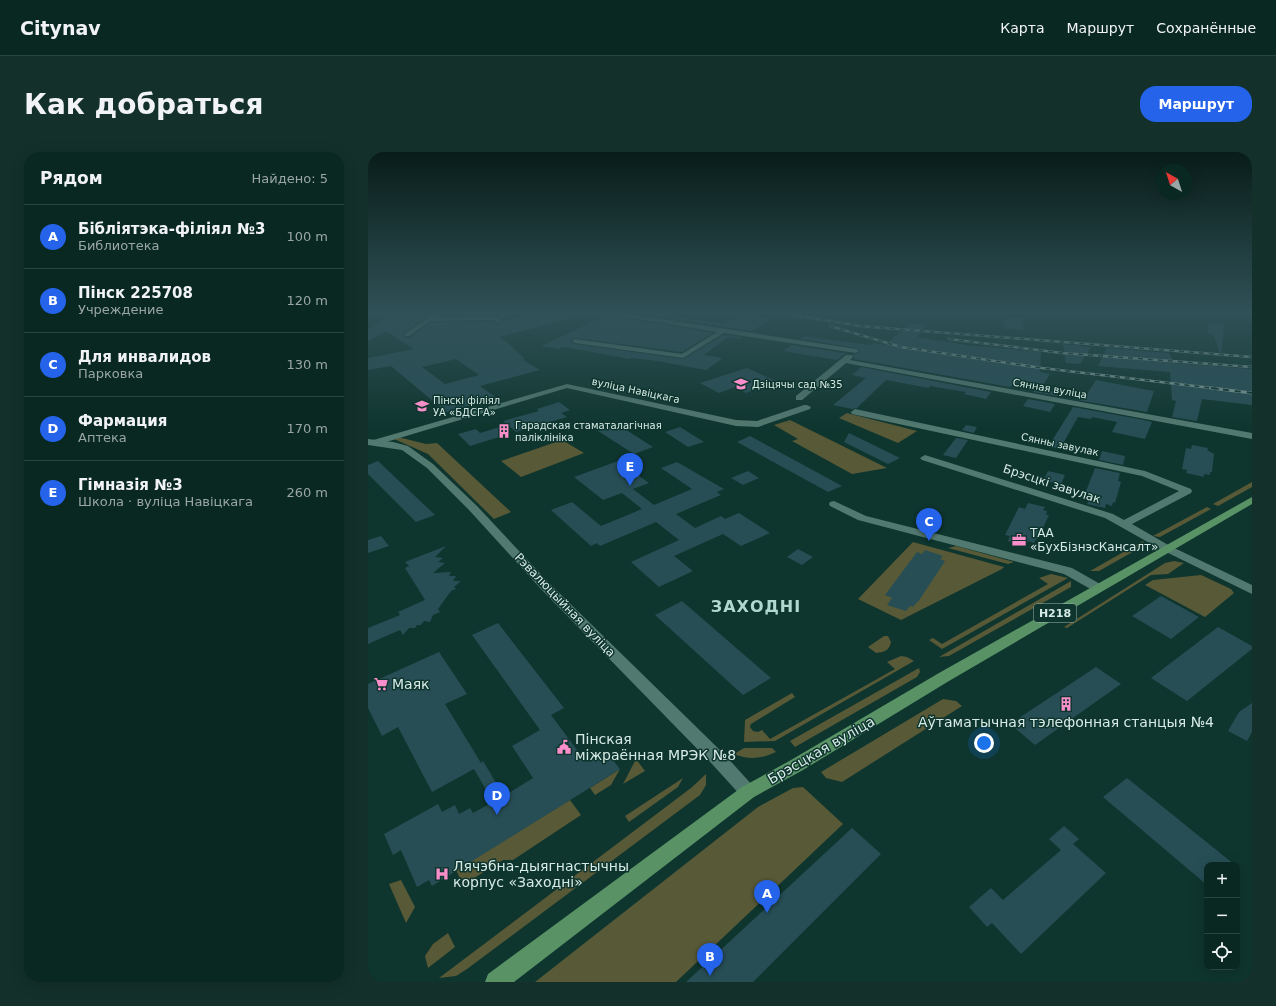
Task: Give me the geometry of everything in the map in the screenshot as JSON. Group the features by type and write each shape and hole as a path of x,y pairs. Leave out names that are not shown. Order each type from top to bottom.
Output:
{"main road":[{"name":"Брэсцкая вуліца","path":"496,982 748,792 1166,548 1252,500"}],"street":[{"path":"654,352 683,356 690,352"},
{"path":"799,398 855,352"},
{"name":"Сянная вуліца","path":"844,361 1252,436"},
{"name":"вуліца Навіцкага","path":"370,442 568,386 736,423 758,424 807,407"},
{"name":"Сянны завулак","path":"855,412 1145,474 1187,491 1122,525"},
{"name":"Рэвалюцыйная вуліца","path":"370,442 405,448 430,466 473,508 545,586 718,759 748,792"},
{"name":"Брэсцкі завулак","path":"925,458 1109,516 1122,525 1166,548"},
{"path":"834,504 862,518 1068,571 1078,575 1098,588"},
{"path":"1166,548 1252,590"}],"green space":[{"path":"847,413 917,431 898,443 839,418"},
{"path":"790,420 887,468 852,474 792,441 798,439 774,425"},
{"path":"398,437 426,444 437,443 511,512 494,519 428,454 394,439"},
{"path":"562,440 584,453 521,477 501,461"},
{"path":"1252,482 1252,487 1218,506 1213,504"},
{"path":"1207,507 1211,509 1160,537 1153,536"},
{"path":"1143,541 1145,545 1099,571 1090,571"},
{"path":"913,542 1004,567 901,620 858,599"},
{"path":"956,546 1014,562 1008,564 948,548"},
{"path":"1174,561 1184,563 1168,574 1151,575 1067,628 1064,627 1165,563"},
{"path":"1051,574 1068,578 942,649 929,640 933,638 942,644 1048,584 1039,578"},
{"path":"1201,575 1231,589 1234,593 1205,617 1145,585 1153,580"},
{"path":"1071,581 1071,587 949,656 939,657"},
{"path":"884,636 888,636 891,642 886,650 876,653 868,647"},
{"path":"901,656 907,657 914,661 775,741 744,742 745,720 792,693 795,697 751,724 750,727 753,731 758,732 762,730 770,739 895,669 887,662"},
{"path":"919,668 920,672 917,677 795,747 790,741"},
{"path":"943,699 956,701 962,706 842,782 826,778 821,772"},
{"path":"744,748 772,748 776,752 755,758 734,754"},
{"path":"636,759 645,771 623,784"},
{"path":"620,769 611,785 595,795 590,788"},
{"path":"706,774 706,785 700,795 467,969 456,976 439,978 691,788"},
{"path":"683,778 678,787 629,822 625,816"},
{"path":"803,787 843,824 676,982 535,982 758,807 793,788"},
{"path":"570,800 581,815 513,860 503,860 463,885 456,870"},
{"path":"401,880 415,907 406,923 389,884"},
{"path":"448,933 455,947 428,968 425,956 433,944"}],"building":[{"path":"400,352 517,352 525,359 523,360 540,370 480,386 497,398 446,412 391,366 368,370 368,358","holes":["456,359 479,375 445,384 422,367"]},
{"path":"590,352 631,352 683,359 695,352 708,352 704,355 723,358 706,370 657,361 630,359"},
{"path":"787,352 835,352 849,354 845,354 837,360"},
{"path":"859,352 1041,352 1040,372 1050,374 1042,387 1015,382 1010,387 854,359 853,354 857,354"},
{"path":"1064,352 1088,352 1080,364 1066,363"},
{"path":"1105,352 1153,352 1169,353 1174,363 1252,369 1252,405 1202,399 1197,421 1172,417 1176,401 1172,400 1170,372 1098,366"},
{"path":"861,367 991,392 986,399 964,394 966,392 930,386 929,388 886,380 857,408 852,409 833,405 866,378 852,375"},
{"path":"747,368 778,382 746,393 735,387 719,393 700,383"},
{"path":"1096,380 1154,391 1147,412 1077,400 1082,392 1087,394"},
{"path":"1035,388 1061,393 1059,396 1033,392"},
{"path":"1028,399 1055,404 1050,412 1023,406"},
{"path":"559,402 570,410 561,413 567,417 516,432 503,421 539,411 537,409"},
{"path":"1073,407 1152,422 1145,439 1112,432 1117,422 1092,417 1091,419 1078,417 1060,449 1048,447"},
{"path":"617,424 653,447 634,454 598,431"},
{"path":"966,425 977,427 974,433 962,430"},
{"name":"Гарадская стаматалагічная паліклініка","path":"503,426 506,435 470,446 458,434 476,429 480,433"},
{"path":"680,427 704,442 688,447 665,432"},
{"path":"849,433 900,458 888,464 844,442"},
{"path":"750,436 842,486 828,492 737,442"},
{"path":"956,438 968,440 956,458 943,455"},
{"path":"1192,445 1208,448 1207,450 1214,454 1212,472 1210,472 1210,475 1204,474 1204,477 1186,473 1187,470 1182,469 1186,448 1191,449"},
{"path":"1102,451 1125,456 1123,465 1099,460"},
{"path":"378,461 435,515 416,522 368,474 368,465"},
{"path":"618,461 649,483 633,489 654,505 692,489 661,468 677,462 724,489 717,492 721,495 676,514 695,528 721,516 725,519 739,513 770,533 741,546 723,534 674,556 693,571 659,587 631,562 679,540 656,522 600,546 597,543 591,546 551,510 572,502 601,526 642,509 622,493 603,500 574,477"},
{"path":"1095,468 1120,473 1118,481 1121,482 1115,503 1113,502 1112,506 1106,504 1105,508 1087,504 1089,500 1083,499"},
{"path":"748,471 759,478 743,485 731,478"},
{"path":"1048,471 1065,475 1061,484 1043,481"},
{"path":"1028,503 1045,507 1043,510 1047,511 1046,515 1049,515 1038,539 1036,539 1034,543 1028,541 1026,546 1008,541 1010,536 1005,535 1019,507 1025,509"},
{"path":"381,536 389,546 368,553 368,540"},
{"path":"446,546 435,557 443,558 438,562 445,563 433,573 451,572 449,576 456,576 453,581 461,581 454,587 456,589 451,591 438,609 440,612 433,615 430,622 424,621 421,625 417,625 415,628 409,628 403,635 400,630 368,644 368,628 400,615 398,612 425,600 405,568 409,566 405,562"},
{"path":"798,549 813,557 802,565 787,557"},
{"path":"925,550 943,556 940,559 945,561 918,602 913,607 910,606 906,611 887,605 892,598 885,595 917,552 922,554"},
{"path":"1161,596 1199,617 1171,639 1132,616"},
{"path":"682,601 771,678 743,695 655,615"},
{"path":"498,623 564,708 551,715 586,762 605,750 620,769 432,886 429,880 417,887 401,850 393,855 384,834 438,804 442,812 455,805 459,814 470,808 473,813 493,802 474,769 432,792 398,727 382,736 368,708 368,684 439,652 467,694 445,704 481,763 483,761 504,796 533,778 512,746 540,730 472,635"},
{"path":"1218,627 1252,646 1252,649 1187,701 1151,678"},
{"name":"Аўтаматычная тэлефонная станцыя №4","path":"1096,667 1121,684 1035,745 1010,724"},
{"path":"1252,703 1252,732 1247,741 1228,731 1239,712"},
{"path":"1127,778 1231,862 1204,862 1204,882 1103,797"},
{"path":"1064,826 1079,839 1073,844 1106,873 1021,954 992,923 987,927 969,907 991,888 1003,900 1061,850 1049,839"},
{"path":"852,828 881,854 753,982 686,982"}],"railway":[{"path":"933,352 1042,368 1220,389"},
{"path":"1052,352 1252,367"},
{"path":"1185,352 1252,357"},
{"path":"1211,388 1252,393"}],"place":[{"name":"Дзіцячы сад №35","path":"741,384"},
{"name":"Пінскі філіял УА «БДСГА»","path":"422,406"},
{"name":"Гарадская стаматалагічная паліклініка","path":"504,431"},
{"name":"Гімназія №3","path":"630,486"},
{"name":"ТАА «БухБізнэсКансалт»","path":"1019,540"},
{"name":"Для инвалидов","path":"929,541"},
{"name":"Маяк","path":"381,684"},
{"name":"Аўтаматычная тэлефонная станцыя №4","path":"1066,704"},
{"name":"Пінская міжраённая МРЭК №8","path":"564,747"},
{"name":"Фармация","path":"497,815"},
{"name":"Лячэбна-дыягнастычны корпус «Заходні»","path":"442,874"},
{"name":"Бібліятэка-філіял №3","path":"767,913"},
{"name":"Пінск 225708","path":"710,976"}],"district":[{"name":"ЗАХОДНІ","path":"756,606"}]}
